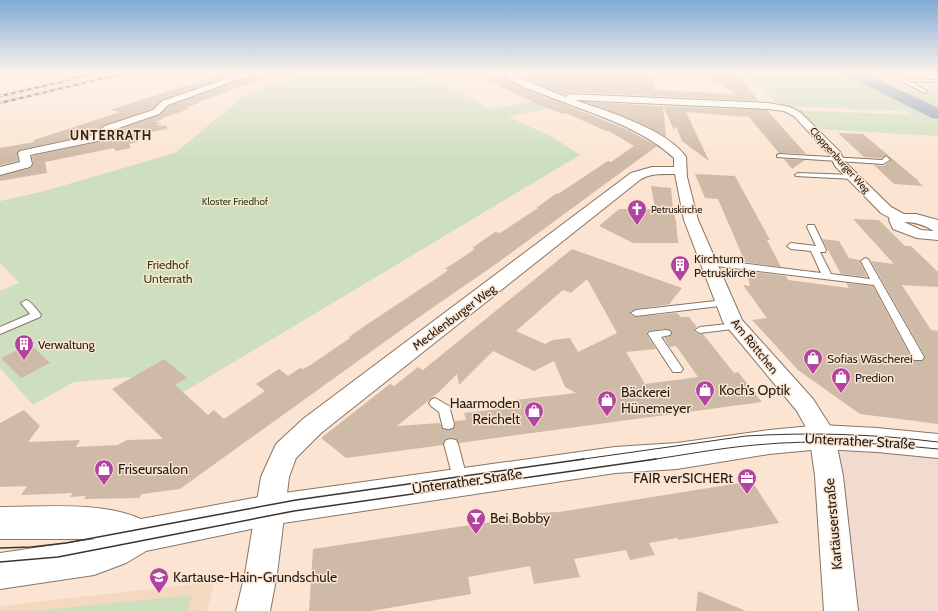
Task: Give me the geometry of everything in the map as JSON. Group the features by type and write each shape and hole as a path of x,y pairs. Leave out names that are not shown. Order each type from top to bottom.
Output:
{"main road":[{"name":"Unterrather Straße","path":"0,571 94,557 113,551 139,536 270,510 615,460 677,456 769,442 822,437 877,440 938,446"},
{"path":"0,523 101,523 125,529 139,536"}],"street":[{"path":"12,155 94,139 109,128 156,112 165,102 169,101"},
{"name":"Am Röttchen","path":"567,101 637,128 666,144 680,157 684,197 691,220 724,303 736,326 805,405 822,437"},
{"name":"Cloppenburger Weg","path":"662,101 768,106 787,109 797,114 836,154 838,159 853,177 886,210 901,218 916,218 933,223 938,227"},
{"path":"0,171 26,164 24,153"},
{"name":"Mecklenburger Weg","path":"253,611 261,574 275,477 285,452 312,426 636,176 649,171 681,171"},
{"path":"901,218 896,220 898,226 911,232 929,236 938,235"},
{"name":"Kartäuserstraße","path":"822,437 829,476 841,611"}],"lane":[{"path":"779,156 882,162 887,160 886,158"},
{"path":"798,175 853,177"},
{"path":"791,246 822,250 811,227"},
{"path":"814,249 827,276"},
{"path":"865,261 918,357"},
{"path":"708,262 877,282"},
{"path":"0,330 36,315 26,303"},
{"path":"636,313 724,303"},
{"path":"700,330 736,326"},
{"path":"666,333 653,334 677,368"},
{"path":"435,403 445,409 448,424"},
{"path":"451,444 461,482"}],"shaded area":[{"path":"0,101 15,101 0,104"},
{"path":"884,448 938,455 938,611 849,611 830,453"},
{"name":"Kartause-Hain-Grundschule","path":"214,582 207,611 0,611 0,606"}],"green space":[{"name":"Friedhof Unterrath","path":"239,101 475,101 490,109 537,101 557,101 566,104 508,117 551,136 580,155 162,405 132,377 74,382 33,405 0,368 0,291 19,283 0,263 0,201 41,192 175,153"},
{"path":"775,101 885,101 904,111 781,106"},
{"path":"886,101 938,101 938,107 935,106 938,108 938,136 818,129 802,113 793,110 913,115 932,125"},
{"path":"192,595 187,611 32,611"}],"building":[{"path":"139,101 161,101 152,109 105,125 89,135 20,150 17,153 18,161 0,165 0,148 34,142 34,140 120,112 110,110"},
{"path":"184,101 203,101 185,108 189,109 155,122 161,123 156,125 167,126 167,129 139,134 141,137 136,138 138,142 129,144 131,148 116,151 114,148 45,162 47,173 0,181 0,176 31,168 33,164 32,156 98,142 114,131 159,115 169,106"},
{"path":"530,101 555,101 628,130 657,146 496,264 422,315 180,489 142,494 139,498 84,499 86,496 70,497 73,493 21,495 27,486 0,487 0,423 24,410 40,426 28,442 80,440 76,447 117,445 127,440 163,439 112,389 164,359 187,378 175,385 208,415 214,410 224,419 265,391 256,384 279,369 288,376 300,368 303,369 312,364 366,325 443,274 448,270 445,269 475,249 472,248 495,232 500,233 538,208 536,208 557,193 558,194 608,161 611,162 634,146 609,131 566,113 563,114"},
{"path":"585,102 663,106 666,137 636,121"},
{"path":"663,106 767,110 806,154 779,153 749,117 686,112 709,161 682,141 676,126 674,130"},
{"path":"838,133 863,134 923,186 894,184 874,165 883,166 891,161 887,155 881,158 864,157"},
{"path":"784,159 805,160 792,169"},
{"path":"695,174 735,176 770,240 767,240 781,267 745,262 718,199 705,198"},
{"name":"Petruskirche","path":"651,186 671,188 678,243 633,243 599,226 619,209 655,209"},
{"path":"853,219 879,220 905,246 911,246 938,272 938,287 902,285 931,330 938,331 938,424 860,414 798,370 752,320 767,318 743,285 750,286 747,271 786,276 788,280 849,288 846,283 873,286 913,361 923,361 925,356 871,261 894,264"},
{"path":"822,239 839,241 849,258 860,260 867,277 841,274"},
{"path":"572,249 682,288 670,303 671,304 636,309 630,314 636,317 677,313 681,317 689,317 697,327 694,331 699,334 703,334 734,373 738,372 762,402 459,443 456,439 451,438 445,439 443,445 346,458 321,438 390,384 394,386 418,367 423,370","holes":["587,279 617,333 578,352 570,338 553,340 545,344 516,331 563,290 571,293","670,330 672,334 664,338 670,347 676,346 698,377 645,384 626,352 656,349 647,335 648,331","493,351 534,371 554,361 565,387 576,393 515,400 517,407 464,413 466,420 455,421 454,428 448,430 442,428 440,423 397,426 439,392 457,374 459,385"]},
{"name":"Verwaltung","path":"30,344 50,363 21,378 1,358"},
{"path":"752,481 779,523 679,540 677,538 649,543 655,555 630,560 626,550 574,559 580,577 534,584 530,566 468,577 471,594 371,611 309,611 313,549"},
{"path":"698,591 746,611 696,611"}],"waterway":[{"path":"910,101 938,114"}],"tram line":[{"path":"577,460 746,436 842,434 938,442"},
{"path":"649,460 742,446 801,442 892,445 938,449"},
{"path":"0,548 31,547 66,543 296,500 584,459"},
{"path":"0,562 58,557 294,511 656,459"}],"railway":[{"path":"0,103 10,101"}],"place":[{"name":"Petruskirche","path":"637,226"},
{"name":"Kirchturm Petruskirche","path":"680,282"},
{"name":"Verwaltung","path":"24,361"},
{"name":"Sofias Wäscherei","path":"813,375"},
{"name":"Predion","path":"841,394"},
{"name":"Koch’s Optik","path":"705,407"},
{"name":"Bäckerei Hünemeyer","path":"607,417"},
{"name":"Haarmoden Reichelt","path":"534,428"},
{"name":"Friseursalon","path":"104,486"},
{"name":"FAIR verSICHERt","path":"747,495"},
{"name":"Bei Bobby","path":"476,535"},
{"name":"Kartause-Hain-Grundschule","path":"159,594"}],"district":[{"name":"UNTERRATH","path":"111,135"}],"park label":[{"name":"Kloster Friedhof","path":"235,201"}]}
